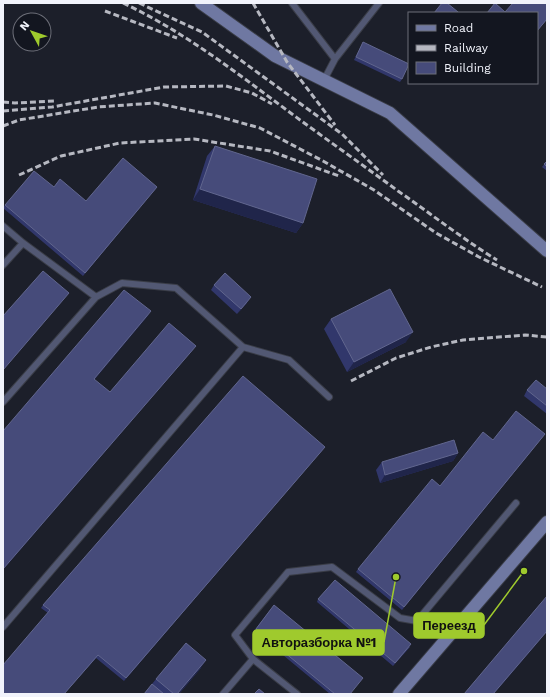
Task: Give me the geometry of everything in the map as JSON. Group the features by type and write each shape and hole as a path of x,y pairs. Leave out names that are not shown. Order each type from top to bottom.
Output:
{"main road":[{"path":"201,3 275,56 390,113 547,251"},
{"path":"400,694 547,522"}],"lane":[{"path":"292,3 335,59"},
{"path":"324,80 335,59 379,3"},
{"path":"3,226 96,298"},
{"path":"3,265 23,243"},
{"path":"3,402 96,298 122,283 176,288 243,347 289,360 329,397"},
{"path":"3,627 243,347"},
{"path":"418,621 516,503"},
{"path":"297,694 254,659 235,635 288,572 332,567 400,618 435,624 453,632"},
{"path":"223,694 254,659"}],"building":[{"path":"442,3 447,3 458,12 435,12"},
{"path":"495,3 505,12 488,12"},
{"path":"513,3 547,3 547,19 538,30 538,12 505,12"},
{"path":"363,42 408,64 408,66 402,79 356,57"},
{"path":"215,146 317,179 303,223 200,189"},
{"path":"123,158 157,187 85,273 5,205 34,171 54,187 60,179 86,201"},
{"path":"43,271 69,293 3,370 3,316"},
{"path":"225,273 251,297 241,309 214,285"},
{"path":"390,289 413,332 354,362 331,319"},
{"path":"124,290 151,311 94,379 110,392 169,323 196,346 3,569 3,431"},
{"path":"243,376 325,447 126,678 98,655 64,694 3,694 3,665 50,610 43,605"},
{"path":"536,380 547,389 547,406 527,390"},
{"path":"516,411 545,434 404,607 358,569 432,479 440,486 483,432 493,440"},
{"path":"454,440 458,453 385,475 382,462"},
{"path":"335,580 411,644 395,663 318,599"},
{"path":"547,596 547,631 493,694 464,694"},
{"path":"274,605 363,678 350,694 335,694 256,629"},
{"path":"186,643 206,660 177,694 174,694 156,679"},
{"path":"152,684 164,694 144,694"},
{"path":"259,689 265,694 254,694"}],"railway":[{"path":"123,3 146,14 210,54 459,235 497,260"},
{"path":"139,3 202,32 342,134 383,175"},
{"path":"253,3 287,62 335,125"},
{"path":"105,11 177,38"},
{"path":"3,111 52,107 164,87 226,86 252,93 272,104"},
{"path":"3,102 15,103 54,101"},
{"path":"3,126 19,120 98,107 155,103 213,115 260,128 374,190 436,233 479,257 542,287"},
{"path":"19,175 61,156 120,143 194,139 270,151 339,176"},
{"path":"351,381 396,358 431,347 463,340 525,335 547,337"}],"place":[{"name":"Переезд","path":"524,571"},
{"name":"Авторазборка №1","path":"396,577"}]}
